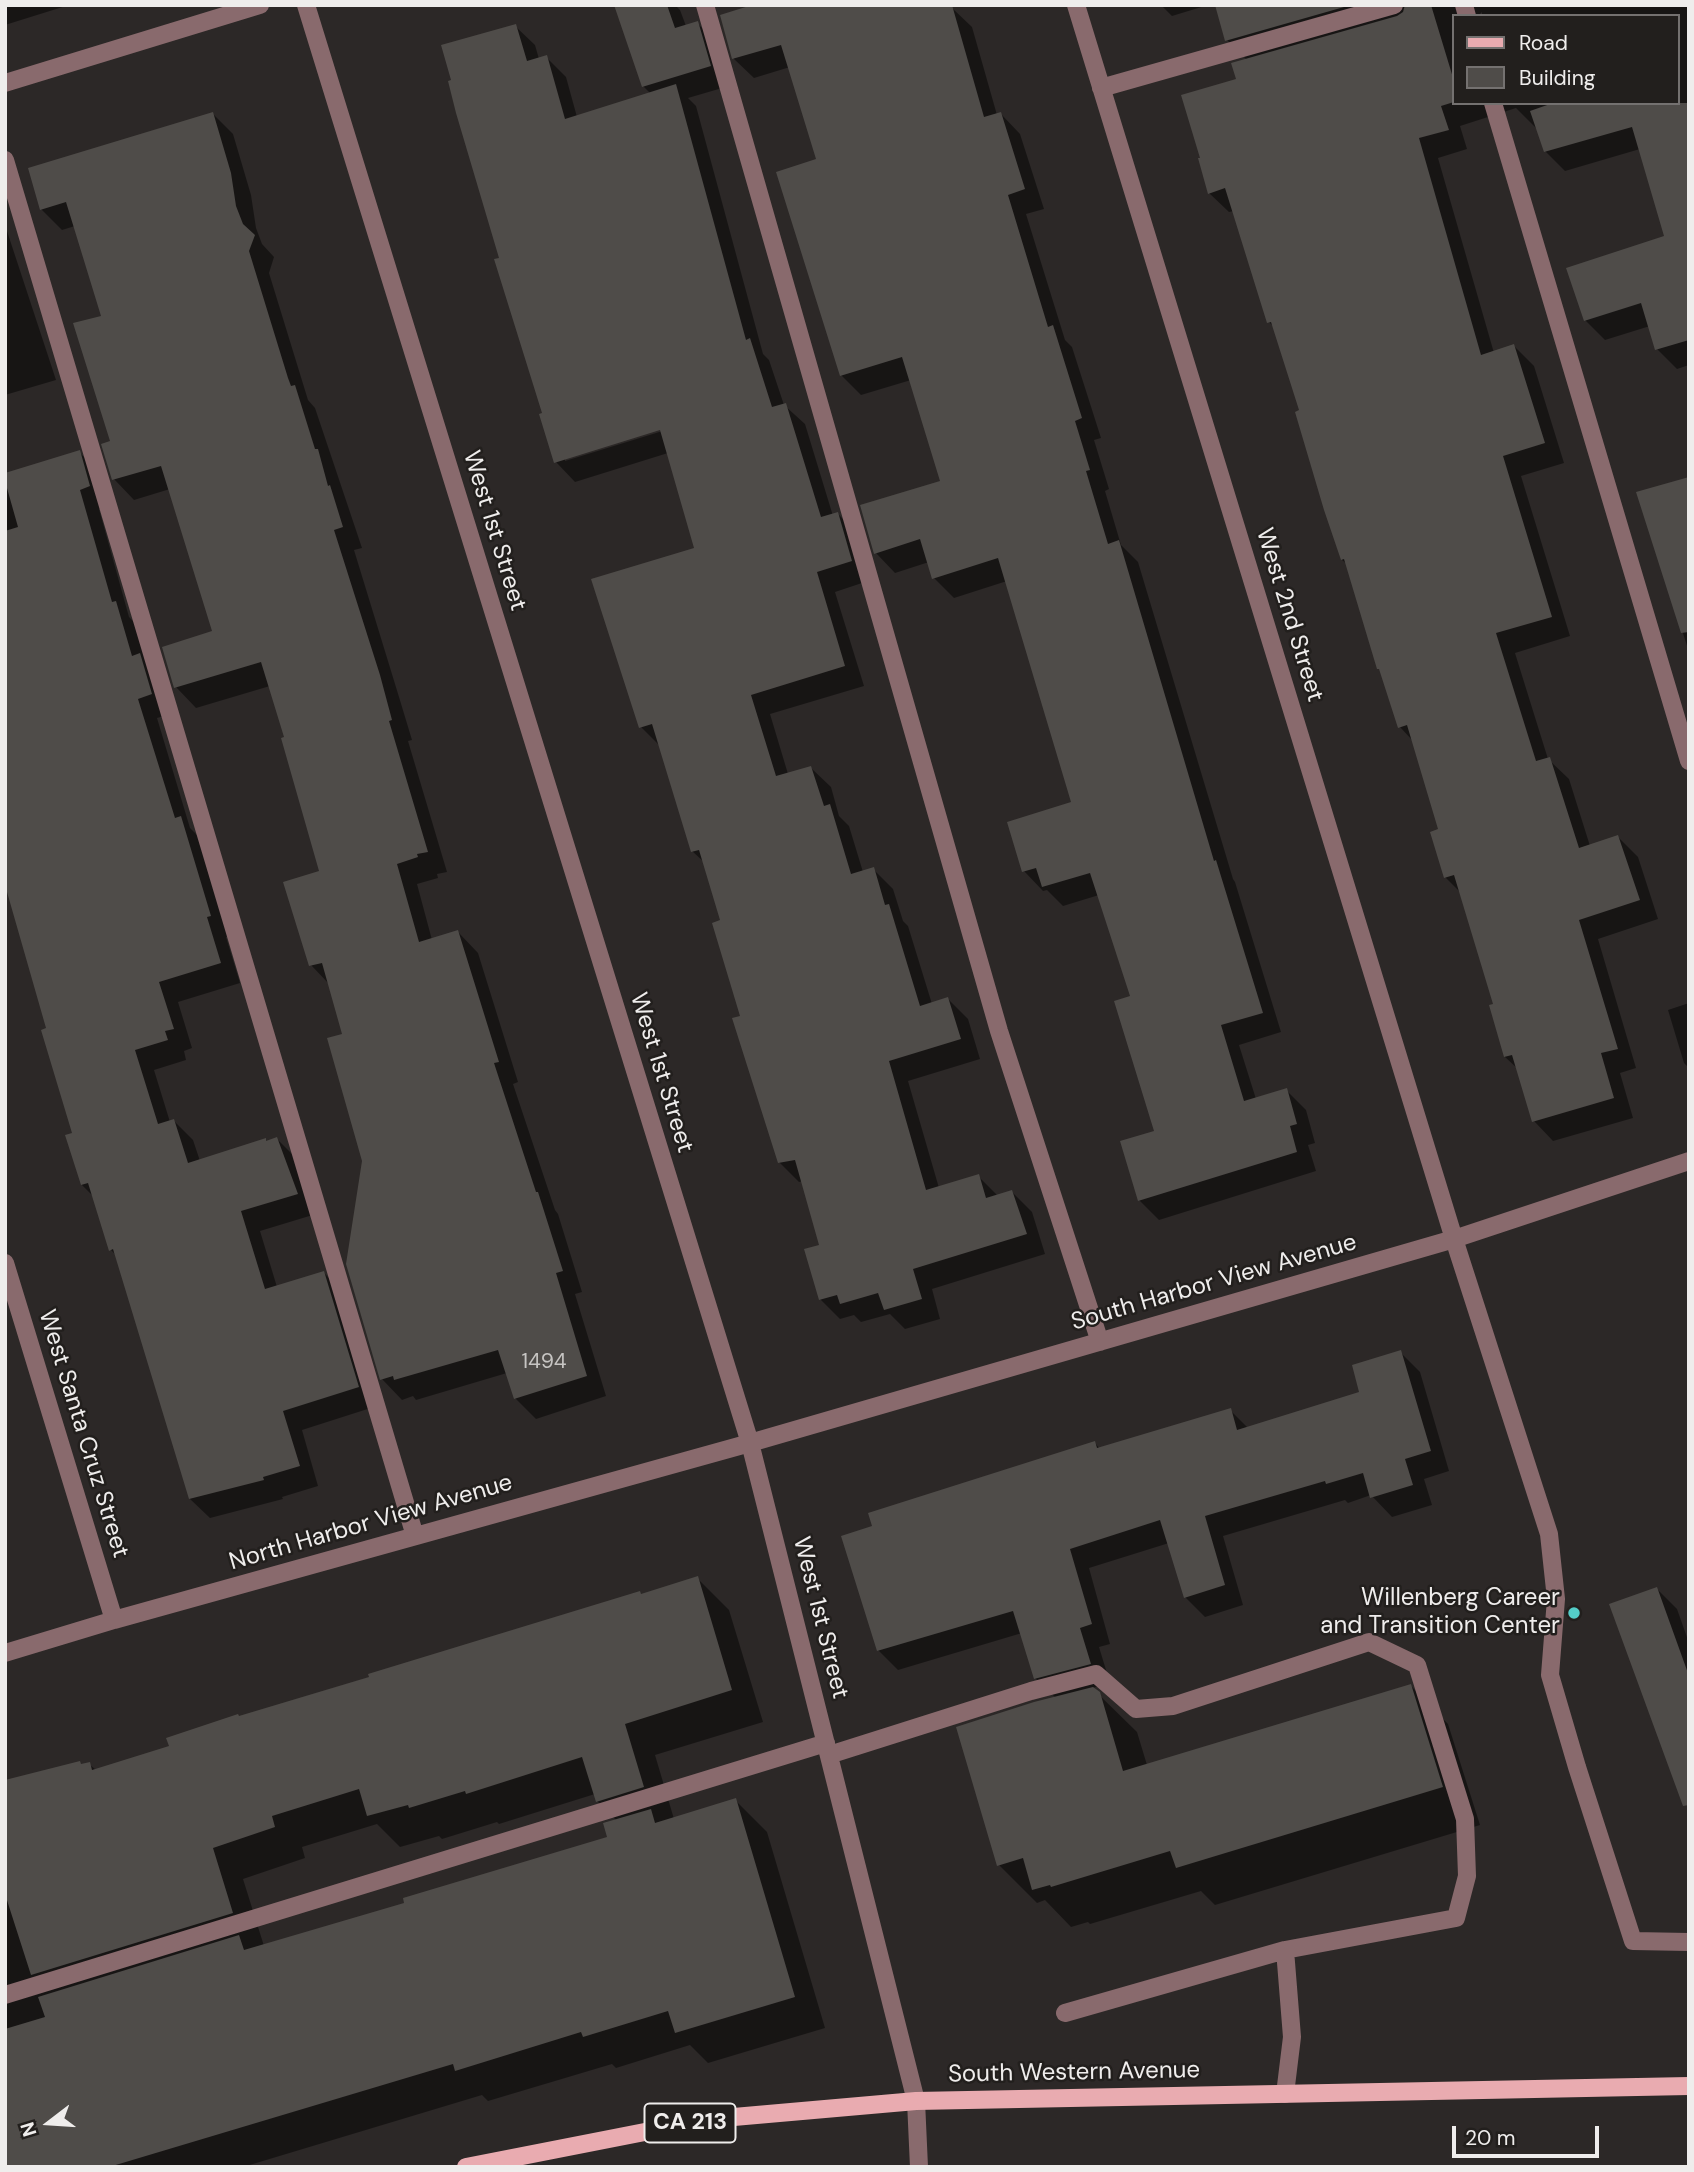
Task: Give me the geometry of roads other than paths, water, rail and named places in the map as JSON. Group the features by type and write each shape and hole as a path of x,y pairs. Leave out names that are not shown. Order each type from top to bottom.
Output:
{"main road":[{"name":"South Western Avenue","path":"466,2167 711,2119 916,2101 1689,2086"}],"street":[{"path":"5,83 260,5"},
{"name":"West 1st Street","path":"306,5 750,1443 916,2101 919,2167"},
{"path":"705,5 999,1031 1100,1342"},
{"name":"West 2nd Street","path":"1076,5 1454,1238 1549,1534 1556,1599 1550,1675 1633,1941 1689,1942"},
{"path":"1101,88 1394,5"},
{"path":"1494,105 1689,761"},
{"path":"5,160 415,1536"},
{"name":"South Harbor View Avenue","path":"750,1443 1454,1238 1689,1161"},
{"name":"West Santa Cruz Street","path":"5,1264 114,1620"},
{"name":"North Harbor View Avenue","path":"5,1653 114,1620 750,1443"},
{"path":"5,1995 827,1749 1096,1674 1136,1709 1173,1706 1369,1642 1417,1665 1465,1819 1467,1876 1456,1918 1285,1950 1065,2013"},
{"path":"1285,1950 1292,2037 1285,2094"}],"place":[{"name":"Willenberg Career and Transition Center","path":"1574,1613"}]}
